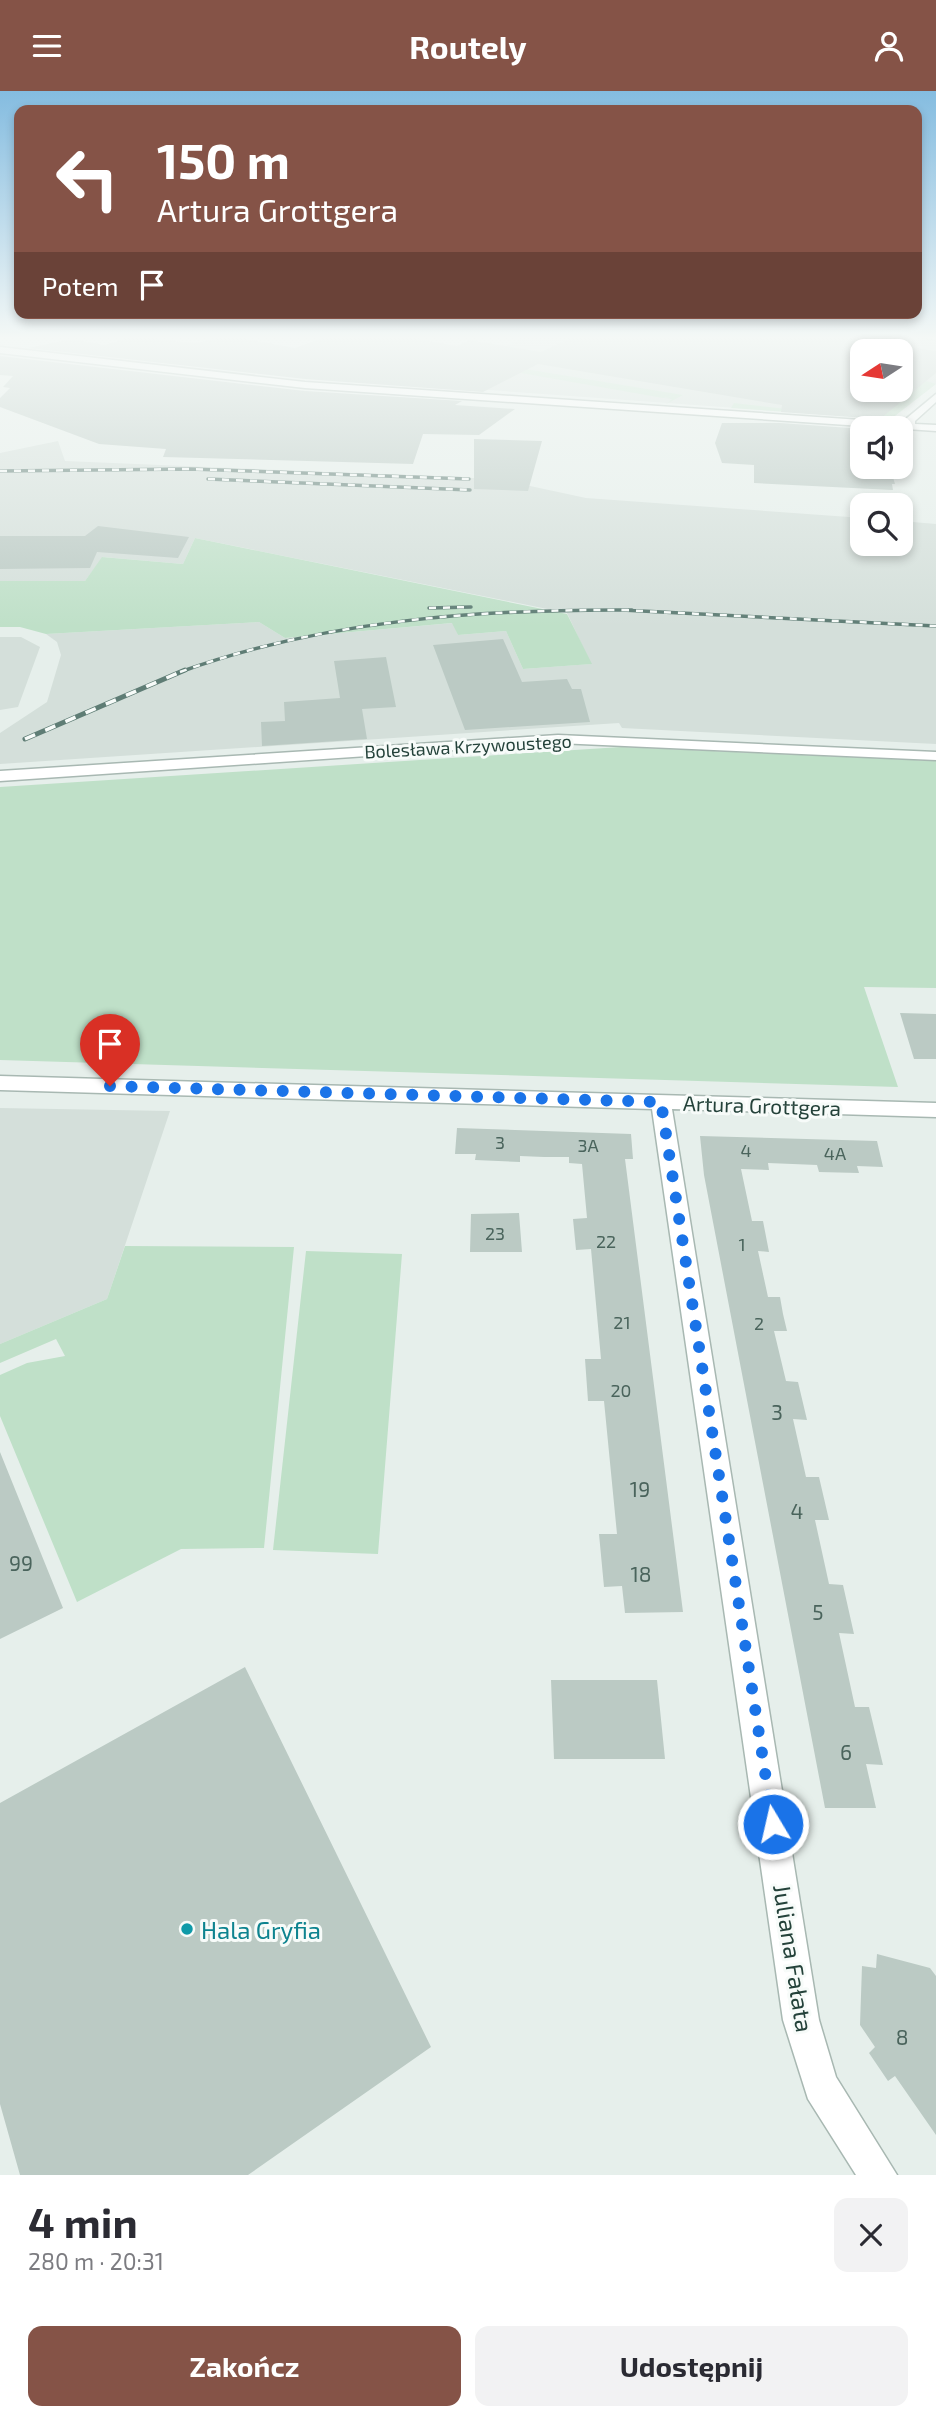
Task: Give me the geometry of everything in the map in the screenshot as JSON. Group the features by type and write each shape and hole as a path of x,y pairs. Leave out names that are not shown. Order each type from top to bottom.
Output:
{"street":[{"name":"Bolesława Krzywoustego","path":"0,776 558,739 936,756"},
{"name":"Artura Grottgera","path":"0,1083 936,1110"},
{"name":"Juliana Fałata","path":"661,1102 801,2020 810,2056 835,2112 878,2175"}],"shaded area":[{"path":"58,441 65,461 497,479 586,498 850,517 850,556 913,556 913,522 936,524 936,744 622,728 619,723 0,764 0,733 47,702 61,655 57,642 46,634 259,622 285,638 453,623 458,635 506,631 523,669 591,664 567,613 195,538 183,564 103,557 85,581 0,581 0,453"},
{"path":"0,637 21,637 40,647 18,707 0,710"},
{"path":"0,1108 170,1111 107,1299 0,1344"}],"green space":[{"path":"195,538 567,614 592,664 523,669 506,631 458,635 452,623 285,638 259,622 46,634 20,627 0,627 0,581 85,581 102,557 183,564"},
{"path":"621,747 936,761 936,988 864,987 898,1087 0,1060 0,787"},
{"path":"125,1246 294,1247 264,1548 181,1549 77,1602 0,1416 0,1375 27,1363 65,1356 56,1339 0,1363 0,1344 107,1299"},
{"path":"306,1251 402,1254 378,1554 273,1550"}],"building":[{"path":"68,432 483,432 479,435 423,434 413,464 163,457 166,449 99,444"},
{"path":"719,432 850,432 850,479 894,479 895,484 892,484 893,490 754,483 754,465 722,463 715,443"},
{"path":"474,439 542,441 528,491 474,489"},
{"path":"98,526 189,537 178,558 97,552 90,568 0,569 0,536 85,536"},
{"path":"503,639 522,682 567,679 572,689 581,689 590,722 465,730 433,645"},
{"path":"386,657 396,707 362,709 367,739 262,746 261,722 285,721 284,702 340,698 334,661"},
{"path":"900,1013 936,1014 936,1059 914,1059"},
{"path":"457,1128 631,1134 633,1159 625,1159 683,1612 625,1613 622,1586 604,1587 599,1534 617,1534 604,1401 588,1401 585,1359 601,1359 591,1249 576,1250 573,1219 587,1218 582,1164 569,1163 569,1157 520,1156 520,1162 475,1160 476,1154 455,1154"},
{"path":"700,1136 877,1141 883,1167 857,1166 859,1173 819,1172 817,1165 768,1163 769,1170 741,1169 752,1221 763,1221 769,1252 758,1251 768,1297 780,1297 787,1331 774,1331 786,1381 798,1382 807,1420 793,1419 806,1477 819,1477 829,1520 815,1520 829,1584 843,1585 854,1634 839,1633 855,1707 869,1707 883,1765 866,1764 876,1808 825,1808 704,1175"},
{"path":"519,1213 522,1252 470,1252 471,1214"},
{"path":"0,1452 63,1608 0,1639"},
{"name":"Hala Gryfia","path":"245,1667 431,2047 248,2175 20,2175 0,2104 0,1803"},
{"path":"551,1680 657,1680 665,1759 554,1759"},
{"path":"877,1954 930,1968 936,1976 936,2135 895,2076 888,2081 869,2053 875,2047 860,2025 862,1966 876,1968"}],"railway":[{"path":"0,471 190,469 469,479"},
{"path":"208,479 470,490"},
{"path":"429,608 471,607"},
{"path":"182,672 290,640 403,621 518,612 622,610"},
{"path":"622,610 632,610"},
{"path":"622,610 936,626"},
{"path":"25,739 182,672"}],"place":[{"name":"Hala Gryfia","path":"187,1929"}],"route":[{"path":"110,1086 661,1102 773,1824"}]}
